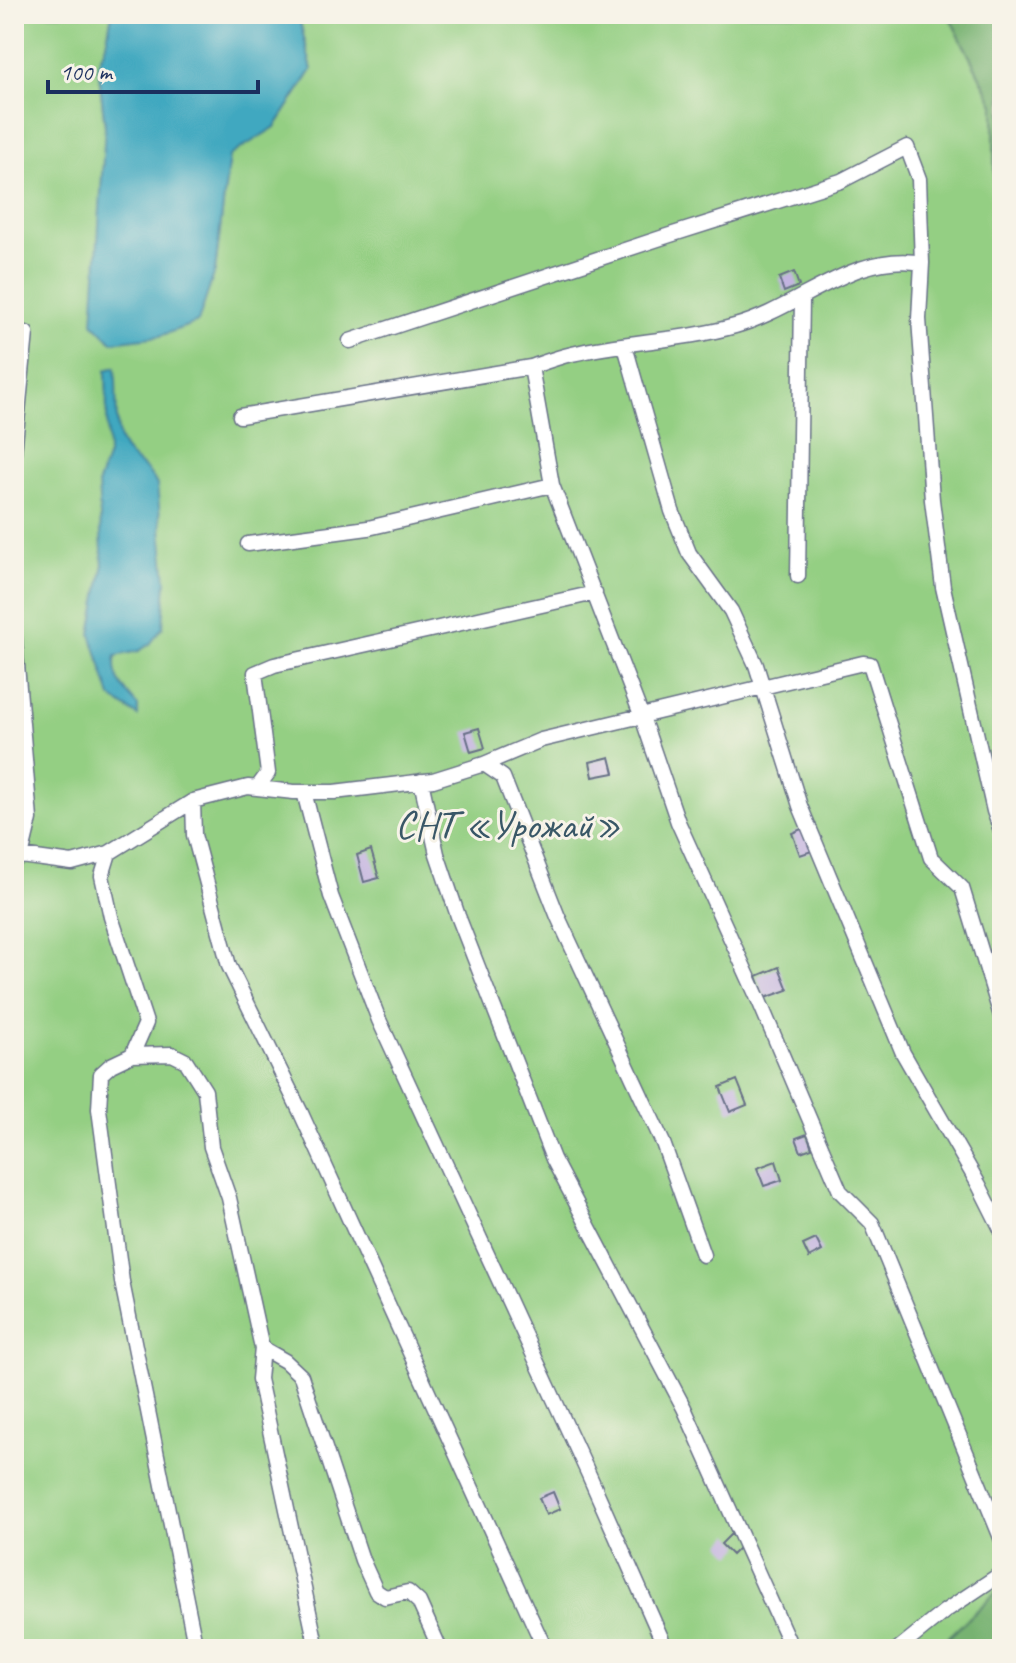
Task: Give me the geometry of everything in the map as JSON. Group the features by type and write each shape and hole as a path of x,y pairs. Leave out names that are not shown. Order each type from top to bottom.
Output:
{"street":[{"path":"350,341 841,181 907,147 919,179 922,263 919,319 932,500 943,587 994,811 1002,833"},
{"path":"240,416 531,367 573,354 736,326 802,298 858,269 901,259 922,263"},
{"path":"798,576 802,298"},
{"path":"14,453 26,333"},
{"path":"625,346 672,511 689,553 731,611 756,665 800,806 903,1053 1002,1231"},
{"path":"531,367 552,485 642,717 678,822 840,1191 872,1223 1002,1540"},
{"path":"248,544 368,528 552,485"},
{"path":"257,788 268,773 255,673 274,665 595,593"},
{"path":"14,629 30,819 18,856 72,863 109,853 193,801 248,787 334,792 421,781 484,764 541,740 863,663 870,664 931,858 962,888 1002,1019"},
{"path":"484,764 503,777 558,917 663,1143 703,1255"},
{"path":"421,781 437,854 458,916 553,1159 684,1408 792,1649"},
{"path":"304,792 331,896 379,1020 666,1649"},
{"path":"193,801 194,835 229,966 306,1126 545,1649"},
{"path":"109,853 102,876 105,890 146,1023 132,1055"},
{"path":"196,1649 122,1282 99,1109 101,1074 111,1065 132,1055 172,1054 179,1057 186,1061 205,1091 211,1147 229,1198 262,1348 259,1379 317,1649"},
{"path":"262,1348 285,1361 301,1376 362,1560 376,1591 385,1597 408,1592 419,1602 440,1649"},
{"path":"898,1649 945,1611 1002,1573"}],"green space":[{"name":"СНТ «Урожай»","path":"14,14 112,14 98,65 105,126 215,271 229,155 275,127 312,70 298,14 948,14 994,104 995,276 1002,362 1002,1587 936,1649 14,1649"},
{"path":"948,14 1002,14 1002,362 995,276 994,104"},
{"path":"1002,1587 1002,1649 936,1649"}],"water":[{"path":"112,14 298,14 312,70 275,127 229,156 215,271 198,322 160,336 112,342 93,323 105,126 98,65"},
{"path":"115,367 121,443 157,485 166,581 163,627 150,644 139,651 116,656 117,677 138,706 138,716 111,697 91,634 103,568 98,483 108,455 106,370"}],"building":[{"path":"794,272 799,286 784,292 779,278"},
{"path":"479,728 485,748 471,752 465,732"},
{"path":"610,757 614,773 593,777 590,762"},
{"path":"806,827 815,850 800,855 792,833"},
{"path":"371,850 379,878 364,882 357,855"},
{"path":"779,967 788,990 765,998 757,976"},
{"path":"737,1080 747,1105 730,1112 720,1087"},
{"path":"807,1134 812,1148 801,1152 796,1138"},
{"path":"776,1161 782,1180 764,1186 757,1168"},
{"path":"816,1239 822,1251 809,1258 803,1245"},
{"path":"553,1492 560,1509 546,1515 539,1498"},
{"path":"731,1534 742,1545 732,1555 721,1544"}]}
